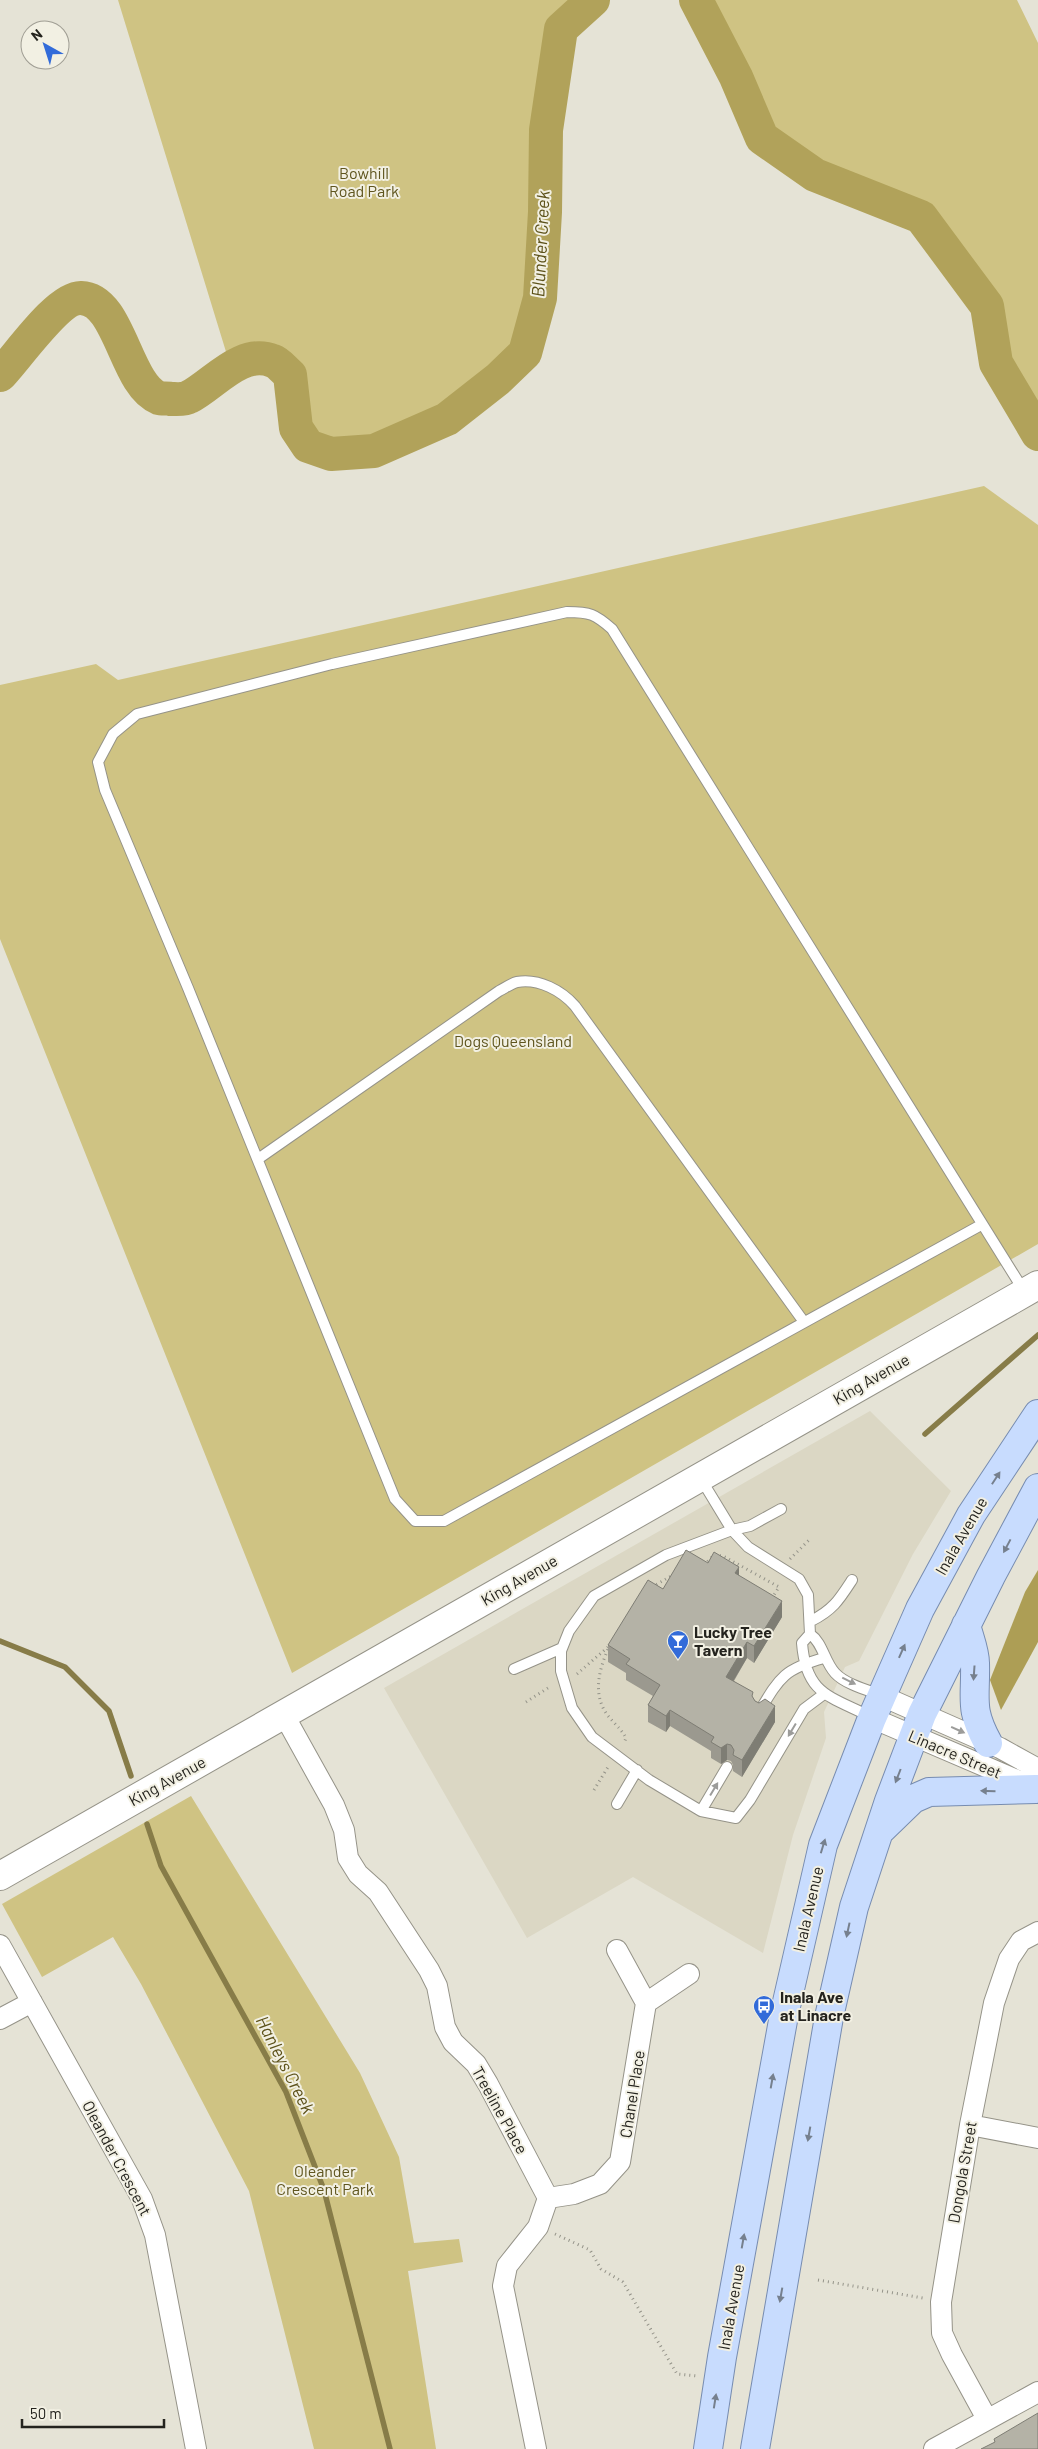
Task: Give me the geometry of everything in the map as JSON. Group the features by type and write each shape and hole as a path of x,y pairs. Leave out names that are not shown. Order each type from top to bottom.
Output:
{"main road":[{"name":"Inala Avenue","path":"708,2449 722,2357 779,2044 803,1927 823,1845 877,1707 920,1609 967,1524 1038,1414"},
{"path":"755,2449 829,2018 854,1907 877,1834 918,1725 966,1625 1038,1488"},
{"path":"966,1625 975,1662 973,1693 975,1717 988,1743"},
{"path":"877,1834 913,1799 920,1795 942,1791 997,1792 1037,1782"}],"street":[{"name":"King Avenue","path":"0,1876 1031,1288"},
{"name":"Linacre Street","path":"877,1707 1037,1782"},
{"name":"Treeline Place","path":"284,1715 334,1805 344,1830 348,1858 358,1874 378,1892 429,1970 437,1986 445,2028 453,2042 476,2064 548,2198"},
{"name":"Linacre Street","path":"918,1725 988,1743 1037,1782"},
{"name":"Dongola Street","path":"988,2419 952,2355 942,2333 940,2302 970,2125 994,2003 1008,1959 1021,1941 1038,1932"},
{"name":"Oleander Crescent","path":"0,1945 142,2200 155,2235 196,2449"},
{"path":"617,1950 646,2004 689,1974"},
{"path":"0,2019 32,2002"},
{"name":"Chanel Place","path":"548,2198 574,2194 600,2184 620,2162 646,2004"},
{"path":"970,2125 1038,2138"},
{"path":"536,2449 503,2286 507,2266 538,2227 548,2198"},
{"path":"934,2449 1038,2392"}],"lane":[{"path":"981,1225 444,1521 415,1521 395,1499 258,1159 105,790 98,762 113,734 137,714 361,658 568,612 588,612 600,619 612,629 868,1038 981,1225 1031,1288"},
{"path":"258,1159 499,991 518,982 555,989 566,996 575,1006 804,1322"},
{"path":"700,1477 732,1530 748,1547 798,1579 808,1595 811,1621 810,1634 802,1643 804,1663 814,1685 824,1694 877,1707"},
{"path":"782,1508 750,1526 732,1530 666,1555 594,1596 569,1631 562,1648 561,1671 563,1680 572,1708 592,1737 649,1780 701,1811 736,1818 750,1800 804,1709 824,1694"},
{"path":"811,1621 825,1614 836,1605 852,1580"},
{"path":"810,1634 818,1639 824,1658 836,1674 877,1707"},
{"path":"514,1669 562,1648"},
{"path":"759,1712 779,1678 804,1663 824,1658"},
{"path":"701,1811 727,1767"},
{"path":"617,1804 637,1770"}],"path":[{"path":"789,1561 811,1538"},
{"path":"704,1570 703,1565 707,1559 714,1555 723,1556 735,1562 780,1587 771,1600 766,1602"},
{"path":"730,1568 735,1562"},
{"path":"646,1591 678,1571"},
{"path":"594,1790 626,1738 606,1712 600,1701 598,1688 599,1675 613,1638"},
{"path":"526,1702 552,1685 579,1672 608,1647"},
{"path":"538,2227 590,2250 601,2269 623,2282 677,2374 698,2376"},
{"path":"818,2280 940,2302"}],"shaded area":[{"path":"870,1411 951,1491 913,1554 859,1661 845,1667 824,1712 826,1738 793,1835 763,1953 633,1877 527,1938 384,1688"},
{"path":"1038,1570 1038,1642 1001,1710 990,1680 1025,1592"}],"green space":[{"name":"Bowhill Road Park","path":"118,0 593,0 561,29 546,130 545,212 540,298 525,353 498,379 447,419 374,451 331,454 308,446 296,428 290,375 274,363 262,359 249,361 231,368"},
{"path":"696,0 1017,0 1038,43 1038,434 996,363 987,306 921,217 815,175 762,138 736,77"},
{"name":"Dogs Queensland","path":"984,486 1038,525 1038,1244 292,1673 0,939 0,685 96,664 118,680"},
{"name":"Oleander Crescent Park","path":"191,1796 360,2073 399,2157 414,2243 459,2239 463,2262 408,2271 436,2449 314,2449 249,2191 141,1984 113,1937 42,1977 2,1904"}],"building":[{"name":"Lucky Tree Tavern","path":"686,1550 708,1563 714,1552 739,1567 735,1573 782,1601 754,1646 747,1642 726,1677 753,1692 752,1696 755,1701 759,1703 765,1699 775,1706 742,1760 733,1755 734,1750 731,1745 727,1744 721,1748 711,1742 714,1737 670,1710 666,1716 648,1705 660,1685 626,1664 630,1659 608,1645 648,1580 663,1589"},
{"path":"1038,2413 1038,2449 981,2449 995,2442 994,2439"}],"waterway":[{"name":"Blunder Creek","path":"0,375 49,318 72,300 81,298 94,302 105,312 138,377 147,390 159,398 187,398 239,364 250,359 261,358 275,362 290,375 296,428 308,446 331,454 374,451 447,419 498,379 525,353 540,298 545,212 546,130 561,29 593,0"},
{"name":"Blunder Creek","path":"696,0 736,77 762,138 815,175 921,217 987,306 996,363 1038,434"},
{"path":"925,1434 1038,1335"},
{"name":"Hanleys Creek","path":"0,1641 65,1667 109,1711 131,1776"},
{"name":"Hanleys Creek","path":"147,1824 161,1866 286,2092 324,2190 390,2449"}],"place":[{"name":"Lucky Tree Tavern","path":"678,1660"},
{"name":"Inala Ave at Linacre","path":"764,2025"}]}
